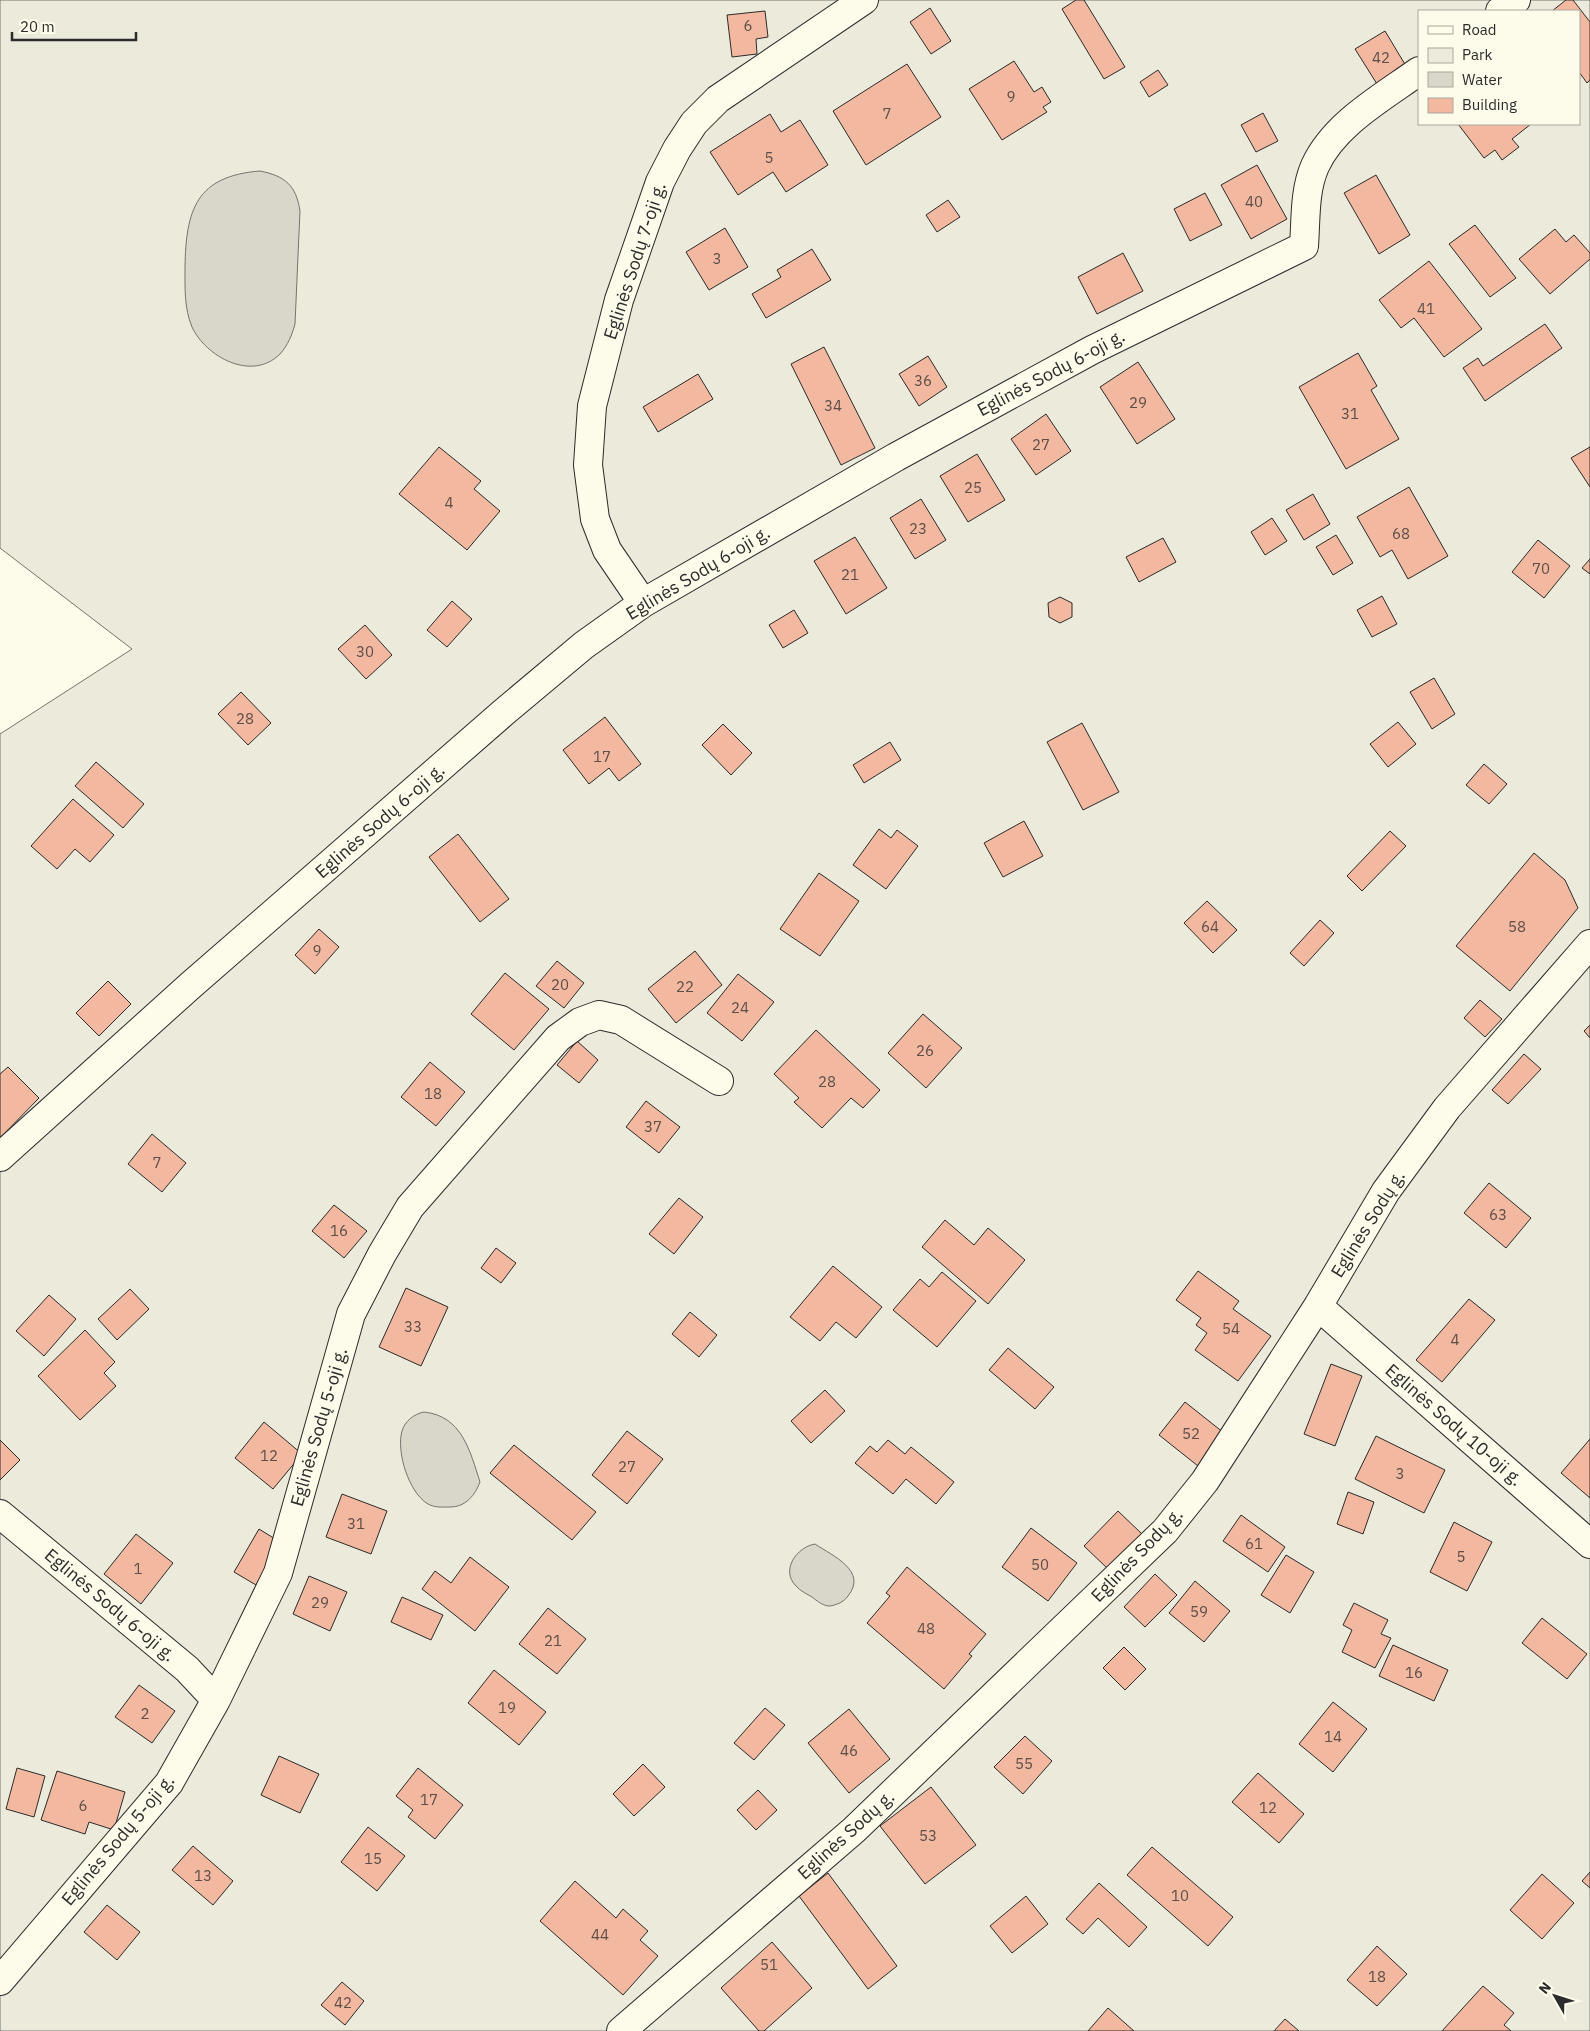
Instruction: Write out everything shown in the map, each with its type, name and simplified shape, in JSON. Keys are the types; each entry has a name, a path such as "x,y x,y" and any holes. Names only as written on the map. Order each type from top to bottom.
{"street":[{"name":"Eglinės Sodų 7-oji g.","path":"643,603 607,550 595,519 588,465 592,406 619,300 660,182 681,142 694,123 718,99 864,0"},
{"path":"1501,10 1516,0"},
{"name":"Eglinės Sodų 6-oji g.","path":"0,1157 191,985 504,712 584,646 643,603 896,457 1092,350 1304,246 1307,195 1315,166 1329,144 1352,120 1418,71"},
{"name":"Eglinės Sodų g.","path":"621,2031 854,1830 1165,1531 1205,1481 1318,1306 1386,1191 1447,1108 1590,944"},
{"name":"Eglinės Sodų 5-oji g.","path":"0,1981 169,1783 216,1700 278,1573 351,1314 382,1254 410,1207 558,1038 580,1022 599,1015 621,1020 719,1081"},
{"name":"Eglinės Sodų 10-oji g.","path":"1318,1306 1590,1544"},
{"name":"Eglinės Sodų 6-oji g.","path":"0,1514 180,1663 216,1700"}],"green space":[{"path":"0,0 1590,0 1590,2031 0,2031 0,734 132,649 0,548"}],"water":[{"path":"260,171 283,179 288,183 296,194 298,202 300,211 295,324 289,340 280,354 269,362 256,366 244,366 219,356 208,348 192,327 185,297 186,247 192,213 208,189 221,180 238,174"},
{"path":"424,1412 447,1420 456,1428 468,1447 480,1482 473,1496 461,1505 442,1507 428,1504 421,1499 410,1482 401,1450 402,1431 410,1418"},
{"path":"815,1544 846,1565 854,1579 853,1587 848,1596 836,1604 828,1606 822,1604 799,1589 791,1580 790,1566 797,1554 808,1546"}],"building":[{"path":"1076,0 1084,0 1125,67 1104,79 1062,9"},
{"path":"1566,0 1573,0 1590,22 1590,80 1587,83 1580,73 1580,10 1553,10"},
{"path":"930,8 951,41 931,54 910,22"},
{"path":"765,11 768,37 756,39 757,54 732,57 727,15"},
{"path":"1385,31 1406,66 1377,84 1355,49"},
{"path":"1014,61 1034,92 1042,87 1051,102 1043,107 1047,112 1002,140 969,89"},
{"path":"907,64 941,117 866,165 833,111"},
{"path":"1158,70 1168,85 1149,97 1140,82"},
{"path":"1263,113 1278,141 1256,152 1241,125"},
{"path":"770,114 781,132 800,120 828,165 786,192 773,172 738,195 710,152"},
{"path":"1459,125 1530,125 1512,139 1519,147 1502,160 1495,150 1484,158"},
{"path":"1257,165 1287,219 1251,239 1221,185"},
{"path":"1376,175 1410,235 1379,254 1344,193"},
{"path":"1205,193 1222,225 1190,241 1174,209"},
{"path":"948,200 960,217 937,232 926,215"},
{"path":"1475,225 1516,278 1490,297 1449,244"},
{"path":"725,228 748,267 709,290 686,252"},
{"path":"1555,229 1566,242 1574,235 1590,253 1590,259 1550,294 1519,259"},
{"path":"812,249 831,280 766,318 752,294 781,277 777,270"},
{"path":"1123,253 1143,291 1097,314 1078,277"},
{"path":"1429,261 1482,329 1444,357 1414,318 1401,328 1379,300"},
{"path":"1545,324 1562,348 1485,401 1463,368 1478,358 1483,366"},
{"path":"824,347 875,448 841,465 791,364"},
{"path":"1358,353 1377,386 1371,390 1399,439 1346,469 1299,387"},
{"path":"928,356 947,387 919,406 899,374"},
{"path":"1138,362 1175,419 1137,444 1100,387"},
{"path":"698,374 713,399 658,432 643,407"},
{"path":"1046,414 1071,451 1036,475 1011,439"},
{"path":"439,447 481,481 474,489 500,511 467,550 399,494"},
{"path":"1590,447 1590,487 1571,458"},
{"path":"977,454 1005,500 968,522 940,476"},
{"path":"1409,487 1448,556 1408,579 1392,550 1380,557 1357,517"},
{"path":"1313,494 1330,524 1304,540 1286,510"},
{"path":"921,499 946,540 915,559 890,518"},
{"path":"1272,518 1287,541 1265,555 1251,532"},
{"path":"1336,535 1353,563 1333,575 1316,547"},
{"path":"855,537 887,588 846,614 814,561"},
{"path":"1163,538 1176,562 1139,582 1126,557"},
{"path":"1538,540 1570,566 1544,598 1512,572"},
{"path":"1590,559 1590,574 1582,568"},
{"path":"1382,596 1397,624 1372,637 1357,610"},
{"path":"1060,597 1072,603 1072,617 1060,623 1049,617 1048,603"},
{"path":"452,601 472,619 447,647 427,630"},
{"path":"794,610 808,633 783,648 769,625"},
{"path":"365,625 392,655 366,679 338,649"},
{"path":"1434,678 1455,714 1432,729 1410,692"},
{"path":"241,692 271,723 248,745 218,714"},
{"path":"605,717 641,764 619,781 609,768 589,784 563,750"},
{"path":"1398,722 1416,744 1388,767 1370,744"},
{"path":"1082,723 1119,792 1083,810 1047,742"},
{"path":"723,724 752,753 731,775 702,745"},
{"path":"890,742 901,760 864,783 853,765"},
{"path":"96,762 144,804 123,828 75,786"},
{"path":"1484,764 1507,784 1489,804 1466,785"},
{"path":"73,799 114,835 90,862 75,849 57,869 31,846"},
{"path":"1024,821 1043,856 1003,877 984,843"},
{"path":"879,829 891,838 897,830 918,846 886,889 853,865"},
{"path":"1390,831 1406,846 1362,891 1347,876"},
{"path":"458,834 509,899 480,922 429,857"},
{"path":"1534,853 1565,880 1578,908 1510,991 1456,946"},
{"path":"819,873 859,901 820,956 780,929"},
{"path":"1207,901 1237,930 1213,953 1184,923"},
{"path":"1320,920 1334,933 1304,966 1290,953"},
{"path":"319,929 339,947 315,974 295,955"},
{"path":"695,951 722,985 676,1023 648,989"},
{"path":"557,961 584,983 564,1008 536,986"},
{"path":"505,973 549,1009 514,1050 471,1014"},
{"path":"738,974 774,1002 742,1041 707,1013"},
{"path":"108,981 131,1004 99,1036 76,1013"},
{"path":"1480,1000 1502,1019 1485,1037 1464,1018"},
{"path":"923,1014 962,1048 926,1088 888,1053"},
{"path":"1590,1025 1590,1038 1584,1031"},
{"path":"816,1030 880,1090 863,1108 851,1098 822,1128 794,1102 799,1098 774,1074"},
{"path":"577,1041 598,1060 579,1083 557,1065"},
{"path":"1524,1054 1541,1069 1508,1104 1492,1090"},
{"path":"430,1062 465,1092 436,1126 401,1097"},
{"path":"8,1067 39,1098 0,1138 0,1074"},
{"path":"646,1101 680,1127 659,1153 626,1127"},
{"path":"152,1134 186,1163 162,1192 128,1164"},
{"path":"1489,1183 1531,1218 1506,1248 1464,1213"},
{"path":"679,1198 703,1217 674,1254 649,1234"},
{"path":"334,1205 367,1231 344,1258 312,1231"},
{"path":"945,1220 974,1245 988,1228 1025,1260 988,1304 922,1247"},
{"path":"496,1248 516,1263 501,1283 481,1268"},
{"path":"833,1266 882,1307 856,1338 836,1322 820,1341 790,1317"},
{"path":"1198,1271 1239,1301 1233,1309 1271,1336 1238,1381 1195,1350 1207,1333 1196,1325 1201,1318 1176,1300"},
{"path":"942,1272 976,1301 937,1347 893,1310 920,1279 929,1287"},
{"path":"406,1288 448,1307 421,1366 379,1347"},
{"path":"130,1289 149,1309 117,1340 98,1319"},
{"path":"49,1295 76,1319 44,1356 16,1331"},
{"path":"1469,1299 1495,1320 1442,1382 1416,1360"},
{"path":"690,1312 717,1335 699,1357 672,1334"},
{"path":"85,1330 115,1362 104,1373 116,1386 80,1420 38,1376"},
{"path":"1008,1348 1054,1387 1035,1409 989,1370"},
{"path":"1331,1364 1362,1376 1335,1446 1304,1434"},
{"path":"825,1390 845,1411 811,1443 791,1421"},
{"path":"1185,1402 1224,1433 1198,1466 1159,1435"},
{"path":"264,1422 302,1454 273,1489 235,1458"},
{"path":"627,1431 663,1459 627,1504 592,1475"},
{"path":"1376,1436 1445,1470 1424,1513 1355,1479"},
{"path":"1590,1439 1590,1498 1561,1473"},
{"path":"0,1440 20,1460 0,1480"},
{"path":"888,1440 905,1454 911,1447 954,1482 936,1504 906,1479 893,1494 855,1463 870,1446 877,1452"},
{"path":"514,1445 596,1512 572,1540 490,1473"},
{"path":"1348,1492 1374,1502 1363,1534 1337,1524"},
{"path":"342,1494 387,1511 371,1554 326,1537"},
{"path":"1118,1511 1142,1534 1108,1569 1084,1546"},
{"path":"1241,1515 1285,1547 1268,1572 1223,1541"},
{"path":"1454,1522 1492,1542 1467,1591 1430,1572"},
{"path":"1031,1528 1077,1563 1048,1601 1002,1567"},
{"path":"259,1529 280,1542 256,1585 234,1572"},
{"path":"136,1534 173,1563 141,1604 104,1574"},
{"path":"1286,1555 1314,1572 1290,1613 1261,1595"},
{"path":"470,1557 509,1587 475,1631 422,1589 435,1571 451,1583"},
{"path":"907,1567 986,1634 969,1654 972,1656 944,1689 867,1623 890,1596 886,1593"},
{"path":"1155,1574 1177,1595 1145,1627 1124,1607"},
{"path":"309,1576 347,1592 330,1631 293,1614"},
{"path":"1195,1581 1230,1611 1204,1642 1169,1613"},
{"path":"402,1597 443,1615 431,1640 391,1622"},
{"path":"1354,1603 1388,1620 1381,1634 1391,1638 1375,1668 1342,1652 1352,1630 1343,1625"},
{"path":"548,1608 586,1639 557,1674 519,1644"},
{"path":"1542,1618 1587,1654 1567,1679 1522,1643"},
{"path":"1393,1645 1448,1670 1434,1701 1379,1676"},
{"path":"1124,1647 1146,1669 1125,1690 1103,1668"},
{"path":"494,1670 546,1712 519,1745 468,1703"},
{"path":"139,1685 175,1711 152,1743 115,1717"},
{"path":"1333,1702 1367,1729 1333,1772 1299,1744"},
{"path":"765,1708 785,1725 754,1760 734,1743"},
{"path":"849,1709 890,1759 849,1793 808,1743"},
{"path":"1025,1736 1052,1761 1023,1794 994,1767"},
{"path":"279,1756 319,1774 300,1813 261,1795"},
{"path":"643,1764 665,1787 634,1816 613,1794"},
{"path":"17,1768 45,1776 34,1817 6,1809"},
{"path":"418,1768 463,1805 435,1839 408,1817 413,1810 396,1796"},
{"path":"57,1771 125,1792 114,1830 89,1822 85,1834 41,1820"},
{"path":"1258,1773 1304,1814 1279,1843 1232,1802"},
{"path":"931,1787 976,1845 925,1884 880,1826"},
{"path":"758,1790 777,1810 756,1830 737,1810"},
{"path":"368,1827 405,1856 377,1891 341,1862"},
{"path":"193,1846 233,1881 213,1905 172,1870"},
{"path":"1152,1847 1233,1917 1208,1946 1127,1875"},
{"path":"1590,1872 1590,1888 1582,1881"},
{"path":"828,1873 897,1966 868,1989 799,1896"},
{"path":"1542,1874 1574,1903 1542,1939 1510,1910"},
{"path":"575,1881 616,1918 623,1909 648,1931 640,1940 658,1956 623,1995 540,1921"},
{"path":"1099,1883 1147,1927 1129,1947 1098,1918 1083,1934 1066,1919"},
{"path":"1026,1896 1048,1924 1012,1953 990,1926"},
{"path":"107,1905 140,1932 117,1960 84,1932"},
{"path":"772,1942 812,1988 764,2031 759,2031 721,1988"},
{"path":"1377,1946 1407,1974 1377,2006 1347,1980"},
{"path":"342,1982 364,2001 345,2025 321,2005"},
{"path":"1483,1986 1514,2013 1504,2025 1511,2031 1442,2031"},
{"path":"1108,2008 1134,2031 1088,2031"},
{"path":"1285,2019 1299,2031 1274,2031"}]}
